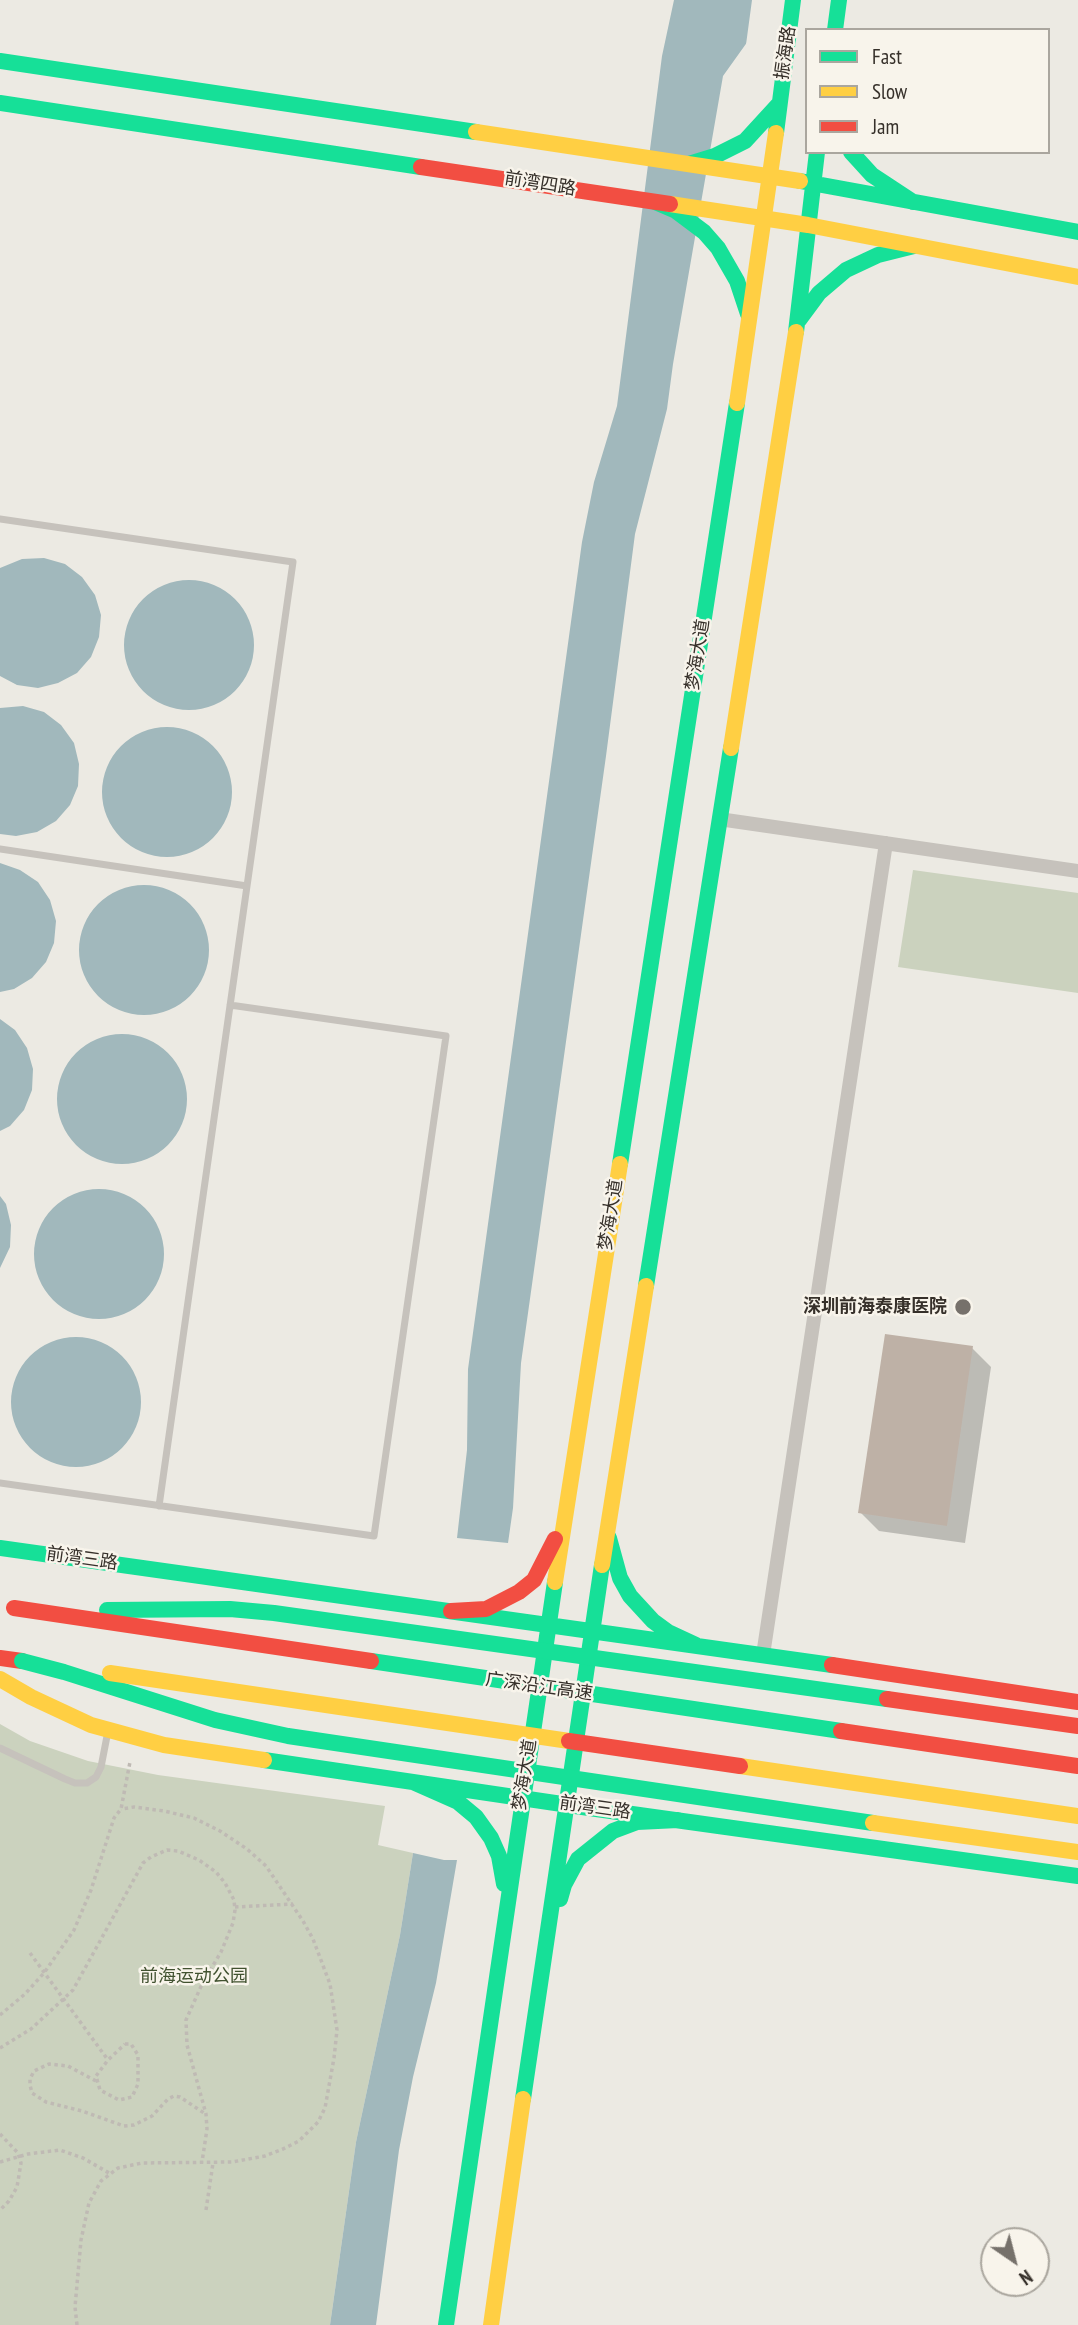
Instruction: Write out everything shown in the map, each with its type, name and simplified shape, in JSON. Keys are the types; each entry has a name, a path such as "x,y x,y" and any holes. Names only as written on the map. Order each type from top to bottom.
{"main road":[{"name":"振海路","path":"778,105 793,0"},
{"path":"835,28 839,0"},
{"path":"0,61 770,176 1078,232"},
{"name":"前湾四路","path":"0,103 765,219 1078,277"},
{"path":"689,164 715,156 745,141 778,105"},
{"name":"梦海大道","path":"446,2325 522,1798 765,219 778,105"},
{"path":"491,2325 607,1530 798,322 817,154"},
{"path":"853,154 872,174 913,202"},
{"path":"654,202 683,216 704,232 718,248 737,281 750,319"},
{"path":"798,322 818,293 846,270 878,255 914,246"},
{"path":"451,1611 485,1609 520,1592 534,1580 545,1562 565,1515"},
{"path":"607,1530 620,1578 630,1596 653,1621 668,1632 695,1645"},
{"name":"前湾三路","path":"0,1548 695,1645 1078,1702"},
{"path":"7,1607 62,1611 230,1609 1078,1726"},
{"name":"广深沿江高速","path":"7,1607 1078,1766"},
{"path":"0,1658 1078,1816"},
{"path":"22,1661 215,1720 288,1736 627,1788 1078,1852"},
{"name":"前湾三路","path":"0,1678 57,1711 108,1731 177,1748 1078,1876"},
{"path":"415,1783 458,1802 484,1828 499,1856 506,1908"},
{"path":"543,1955 564,1885 579,1859 613,1831 637,1822 678,1820"}],"street":[{"path":"719,819 1078,871"},
{"path":"763,1655 887,843"}],"lane":[{"path":"0,519 293,562 159,1506"},
{"path":"0,849 247,886"},
{"path":"0,1483 374,1536 446,1036 230,1005"},
{"path":"0,1748 65,1779 75,1783 87,1783 96,1777 101,1768 108,1731"}],"path":[{"path":"0,2015 44,1973 78,1922 114,1818 121,1809 130,1762"},
{"path":"77,2325 75,2307 85,2220 94,2191 109,2173 128,2165 142,2163 250,2160 283,2149 311,2131 325,2108 337,2029 330,1984 313,1939 293,1904 266,1866 220,1831 194,1818 134,1807 121,1809"},
{"path":"0,2048 31,2029 73,1990 143,1863 167,1850 198,1860 216,1872 225,1883 235,1907 233,1923 221,1952 203,1982 186,2020 187,2045 206,2114 207,2129 202,2162"},
{"path":"235,1907 293,1904"},
{"path":"30,1953 108,2060"},
{"path":"96,2081 99,2071 125,2044 131,2044 135,2048 140,2065 136,2092 132,2097 119,2100 104,2094 96,2081 68,2066 48,2064 34,2071 30,2085 32,2093 46,2102 124,2126 134,2125 152,2116 167,2099 174,2096 206,2114"},
{"path":"0,2134 10,2143 21,2164 17,2187 0,2210"},
{"path":"0,2162 60,2150 83,2158 109,2173"},
{"path":"206,2210 213,2162"}],"green space":[{"path":"913,870 1078,893 1078,993 898,967"},
{"name":"前海运动公园","path":"0,1724 30,1741 88,1761 158,1775 385,1806 378,1845 413,1853 400,1935 356,2142 330,2325 0,2325"}],"water":[{"path":"674,0 802,0 748,41 723,76 667,409 635,534 521,1363 513,1508 508,1543 457,1538 467,1450 468,1369 582,542 594,482 617,406 662,56"},
{"path":"44,558 65,564 82,577 95,595 101,615 99,637 91,657 77,673 58,683 38,688 17,685 0,676 0,568 22,559"},
{"path":"189,580 214,585 235,599 249,620 254,645 249,670 235,691 214,705 189,710 164,705 143,691 129,670 124,645 129,620 143,599 164,585"},
{"path":"23,706 44,712 61,725 74,743 79,764 78,786 70,805 56,821 37,832 16,836 0,834 0,708"},
{"path":"167,727 192,732 213,746 227,767 232,792 227,817 213,838 192,852 167,857 142,852 121,838 107,817 102,792 107,767 121,746 142,732"},
{"path":"0,863 20,870 38,882 50,900 56,921 54,943 46,962 32,978 14,989 0,992"},
{"path":"144,885 169,890 190,904 204,925 209,950 204,975 190,996 169,1010 144,1015 119,1010 98,996 84,975 79,950 84,925 98,904 119,890"},
{"path":"0,1019 15,1030 27,1048 33,1069 32,1090 24,1110 10,1126 0,1131"},
{"path":"122,1034 147,1039 168,1053 182,1074 187,1099 182,1124 168,1145 147,1159 122,1164 97,1159 76,1145 62,1124 57,1099 62,1074 76,1053 97,1039"},
{"path":"99,1189 124,1194 145,1208 159,1229 164,1254 159,1279 145,1300 124,1314 99,1319 74,1314 53,1300 39,1279 34,1254 39,1229 53,1208 74,1194"},
{"path":"0,1196 6,1204 11,1225 10,1247 0,1268"},
{"path":"76,1337 101,1342 122,1356 136,1377 141,1402 136,1427 122,1448 101,1462 76,1467 51,1462 30,1448 16,1427 11,1402 16,1377 30,1356 51,1342"},
{"path":"413,1853 457,1860 436,1983 413,2077 399,2150 376,2325 330,2325 356,2142 400,1935"}],"pier":[{"path":"752,0 805,0 751,44 745,52"}],"building":[{"path":"885,1334 973,1346 947,1526 858,1513"}],"traffic: fast":[{"path":"776,133 793,0"},
{"path":"835,28 839,0"},
{"path":"0,61 476,132"},
{"path":"0,103 421,167"},
{"path":"689,164 715,156 745,141 778,105"},
{"path":"796,332 817,154"},
{"path":"853,154 872,175 913,202"},
{"path":"800,181 1078,232"},
{"path":"655,202 676,211 704,232 718,248 737,281 748,314"},
{"path":"799,320 819,293 846,270 878,255 914,246"},
{"path":"620,1164 737,403"},
{"path":"646,1286 731,748"},
{"path":"609,1538 620,1578 630,1596 653,1621 668,1632 696,1645"},
{"path":"0,1548 832,1665"},
{"path":"523,2099 602,1565"},
{"path":"446,2325 555,1582"},
{"path":"107,1610 230,1609 274,1613 887,1699"},
{"path":"22,1661 215,1720 288,1736 873,1823"},
{"path":"371,1661 841,1731"},
{"path":"264,1760 1078,1876"},
{"path":"415,1783 458,1802 476,1817 491,1838 499,1856 504,1884"},
{"path":"560,1899 578,1859 613,1831 637,1822 678,1820"}],"traffic: slow":[{"path":"476,132 800,181"},
{"path":"737,403 776,133"},
{"path":"670,204 808,225 1078,277"},
{"path":"731,748 796,332"},
{"path":"555,1582 620,1164"},
{"path":"602,1565 646,1286"},
{"path":"110,1673 569,1741"},
{"path":"0,1679 91,1725 164,1745 264,1760"},
{"path":"740,1766 1078,1816"},
{"path":"873,1823 1078,1852"},
{"path":"491,2325 523,2099"}],"traffic: jam":[{"path":"421,167 670,204"},
{"path":"451,1611 486,1609 519,1592 534,1580 555,1539"},
{"path":"14,1608 371,1661"},
{"path":"0,1658 22,1661"},
{"path":"832,1665 1078,1702"},
{"path":"887,1699 1078,1726"},
{"path":"841,1731 1078,1766"},
{"path":"569,1741 740,1766"}],"place":[{"name":"深圳前海泰康医院","path":"963,1307"}]}
